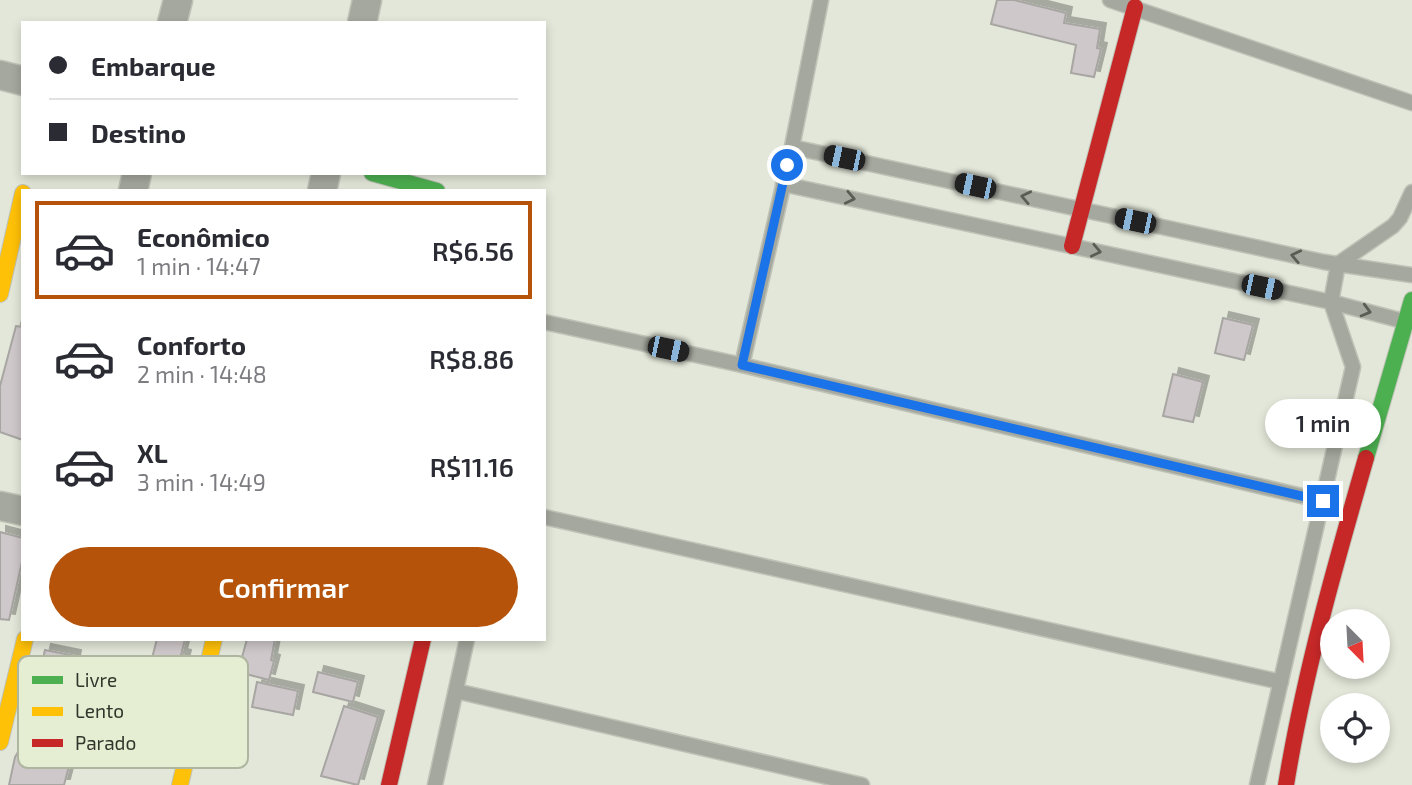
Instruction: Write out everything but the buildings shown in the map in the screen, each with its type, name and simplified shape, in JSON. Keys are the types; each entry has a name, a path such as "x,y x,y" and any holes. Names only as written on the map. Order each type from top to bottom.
{"street":[{"path":"173,21 178,0"},
{"path":"362,21 367,0"},
{"path":"1072,246 1135,7"},
{"path":"0,75 21,80"},
{"path":"379,175 430,189"},
{"path":"0,294 21,201"},
{"path":"1286,785 1296,725 1329,588 1412,300"},
{"path":"0,506 21,511"},
{"path":"389,785 423,641"},
{"path":"0,742 18,668"}],"lane":[{"path":"742,365 792,146 821,0"},
{"path":"1110,0 1412,103"},
{"path":"792,146 1338,264 1412,275"},
{"path":"783,184 1331,302 1405,321"},
{"path":"1256,785 1353,367 1331,302 1338,264 1392,226 1400,218 1412,192"},
{"path":"546,322 742,365 1323,501"},
{"path":"546,517 1281,682"},
{"path":"435,785 467,641"},
{"path":"456,691 862,785"}],"traffic: fast":[{"path":"379,175 430,189"},
{"path":"1366,458 1412,300"}],"traffic: slow":[{"path":"0,294 21,202"},
{"path":"21,656 25,641"},
{"path":"210,656 214,641"},
{"path":"0,742 18,668"},
{"path":"180,785 184,768"}],"traffic: jam":[{"path":"1072,246 1135,7"},
{"path":"1286,785 1311,661 1366,458"},
{"path":"389,785 423,641"}],"route":[{"path":"787,165 742,365 1323,501"}]}
